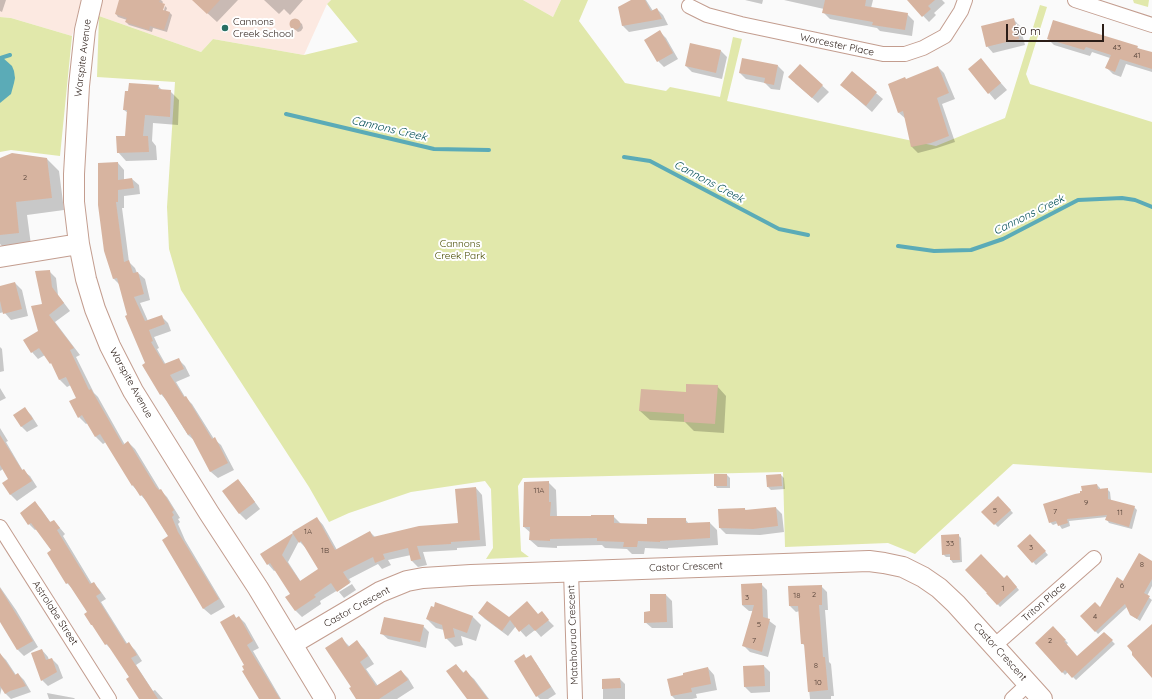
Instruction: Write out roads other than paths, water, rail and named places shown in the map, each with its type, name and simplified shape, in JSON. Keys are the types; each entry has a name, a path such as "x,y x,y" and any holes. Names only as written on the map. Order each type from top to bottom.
{"street":[{"name":"Warspite Avenue","path":"92,0 85,30 78,100 74,202 79,244 86,279 95,309 110,346 133,391 325,699"},
{"name":"Worcester Place","path":"689,6 706,15 741,24 883,54 905,54 923,48 945,36 961,11 965,0"},
{"path":"1075,0 1152,25"},
{"path":"0,257 79,244"},
{"name":"Astrolabe Street","path":"2,536 109,699"},
{"name":"Triton Place","path":"994,646 1094,558"},
{"name":"Castor Crescent","path":"292,644 380,592 407,581 423,578 570,571 869,561 903,567 940,588 1042,699"},
{"name":"Matahourua Crescent","path":"570,571 575,699"},
{"path":"1012,699 1028,684"}],"water":[{"path":"0,57 12,66 15,78 11,94 0,103"}],"waterway":[{"path":"0,58 10,55"},
{"name":"Cannons Creek","path":"286,114 434,149 489,150"},
{"name":"Cannons Creek","path":"624,157 650,161 779,229 808,235"},
{"name":"Cannons Creek","path":"898,246 934,251 971,250 1003,239 1078,200 1122,198 1135,200 1152,207"}],"place":[{"name":"Cannons Creek School","path":"225,28"}],"park label":[{"name":"Cannons Creek Park","path":"460,250"}]}
